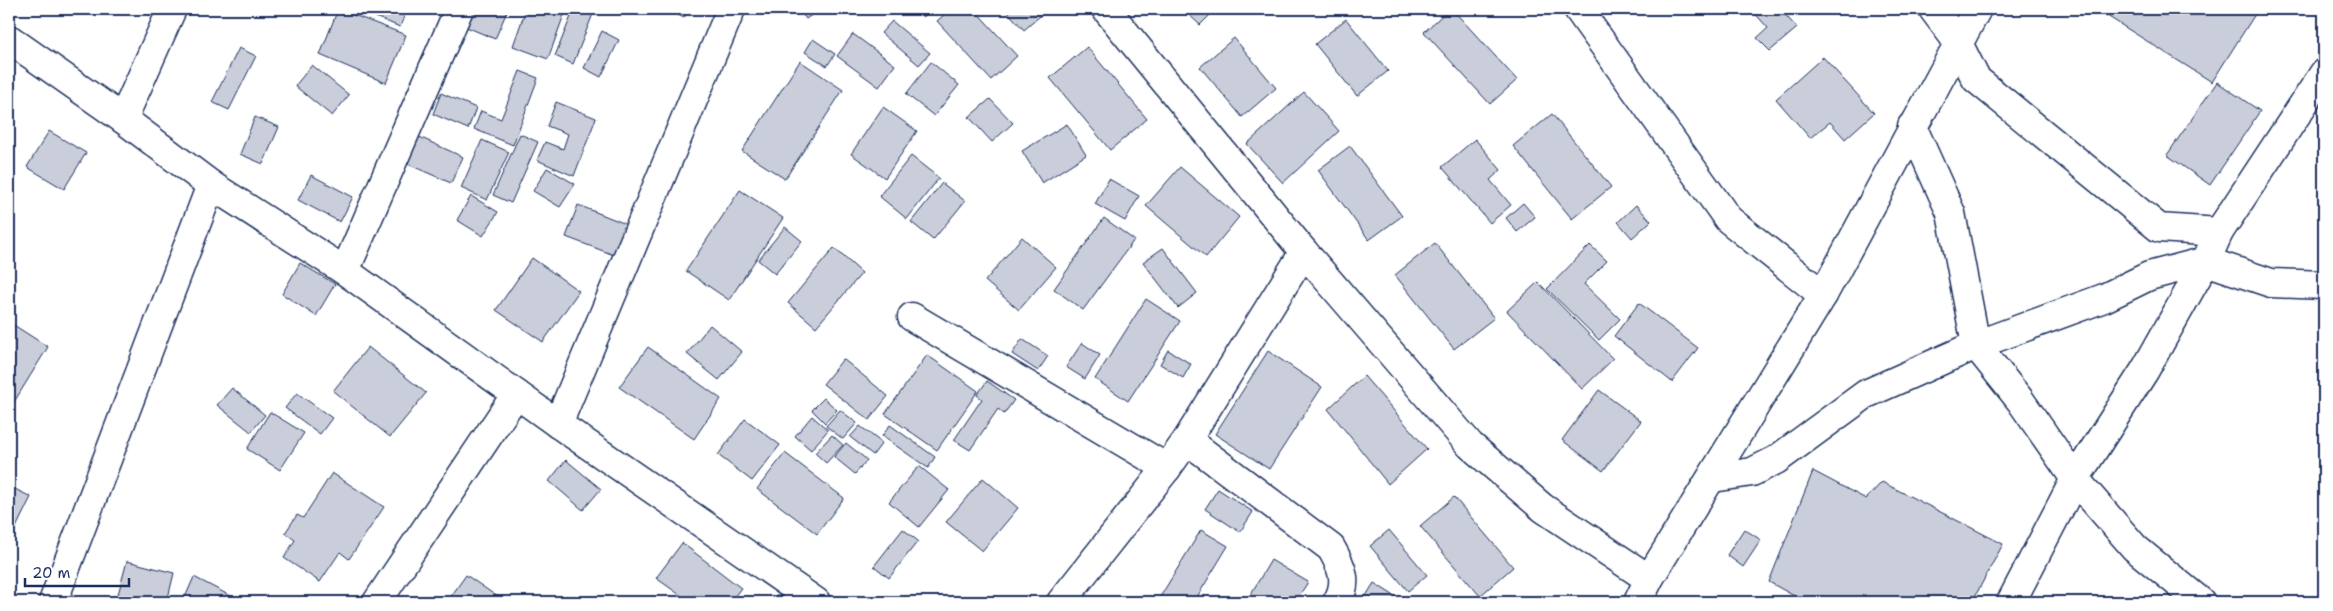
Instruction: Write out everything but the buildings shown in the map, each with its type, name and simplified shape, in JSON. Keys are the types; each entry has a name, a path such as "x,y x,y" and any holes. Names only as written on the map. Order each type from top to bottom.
{"street":[{"path":"123,119 172,9"},
{"path":"345,271 459,9"},
{"path":"558,424 731,9"},
{"path":"1106,9 1304,252 1470,445 1644,591 1823,295 1912,126 1977,9"},
{"path":"1578,9 1728,219 1823,295"},
{"path":"1933,9 1958,41 1976,79 2159,228 2218,232"},
{"path":"9,39 123,119 212,186 345,271 558,424 816,602"},
{"path":"2011,602 2075,479 2091,458 2118,409 2145,370 2206,261 2218,232 2324,73"},
{"path":"1912,126 1951,213 1976,345 2020,400 2075,479 2135,548 2201,602"},
{"path":"53,602 212,186"},
{"path":"1061,602 1187,440 1304,252"},
{"path":"1713,478 1752,472 1776,460 1866,394 1976,345 2104,298 2149,276 2206,261 2271,283 2324,285"},
{"path":"912,317 1167,468"},
{"path":"377,602 516,394"},
{"path":"1187,440 1331,548 1343,569 1343,592 1338,602"}]}
